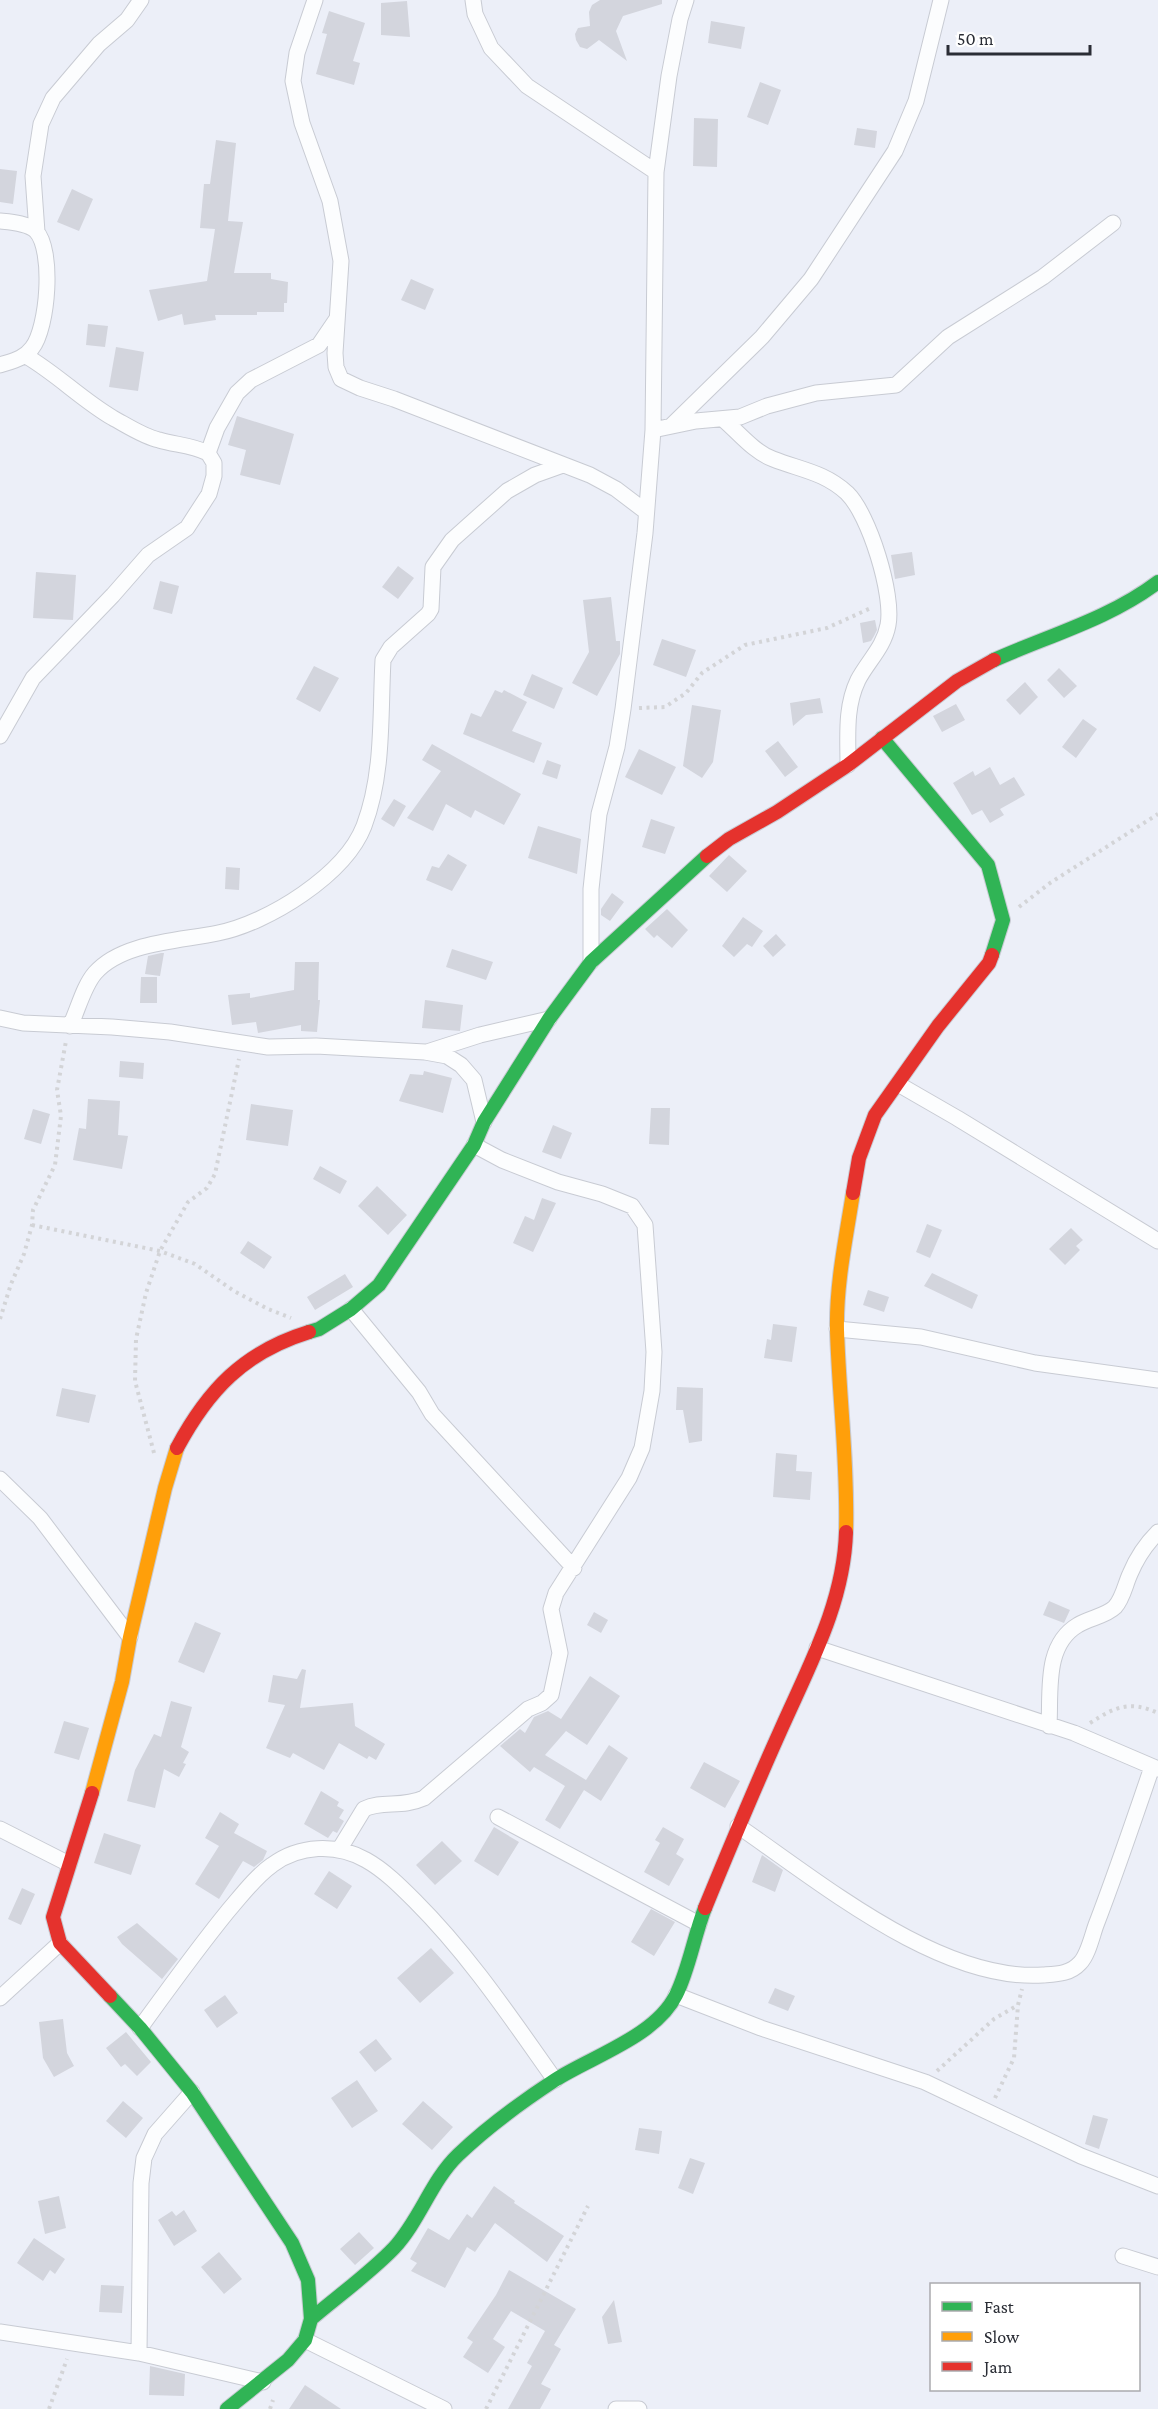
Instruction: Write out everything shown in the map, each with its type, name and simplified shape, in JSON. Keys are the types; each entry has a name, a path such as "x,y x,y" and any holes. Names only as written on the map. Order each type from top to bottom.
{"street":[{"path":"0,365 26,356 34,346 39,335 46,293 46,258 37,232 33,176 40,124 53,98 99,44 127,20 141,0"},
{"path":"315,0 297,53 293,81 302,123 330,201 341,261 336,320 336,367 341,379 590,475 616,489 645,511"},
{"path":"473,0 475,14 490,48 527,86 656,172"},
{"path":"591,962 591,889 598,814 617,747 645,533 653,430 656,172 671,65 686,0"},
{"path":"672,425 762,337 811,279 895,151 916,101 941,0"},
{"path":"0,221 30,227 37,232"},
{"path":"653,430 672,425 740,417 797,396 896,385 948,337 1043,277 1113,223"},
{"path":"208,453 217,428 237,393 251,380 319,345 336,320"},
{"path":"0,736 33,678 148,555 187,528 209,494 214,476 214,463 208,453 185,444 158,440 114,419 82,399 41,365 26,356"},
{"path":"724,420 753,447 772,459 818,473 846,493 859,507 869,530 880,563 887,597 889,623 883,644 867,663 850,704 848,765"},
{"path":"70,1026 95,973 129,949 222,932 278,910 310,889 346,857 363,829 372,801 380,749 383,660 391,647 431,609 434,567 452,540 507,491 534,475 563,465"},
{"path":"227,2409 288,2360 305,2340 311,2319 308,2280 292,2244 192,2092 141,2028 60,1943 53,1917 99,1772 122,1682 130,1637 165,1488 176,1450 192,1420 214,1390 253,1359 290,1338 319,1329 351,1310 379,1285 474,1145 484,1122 549,1019 591,962 699,861 729,839 777,812 848,765 957,681 996,659 1134,600 1158,582"},
{"path":"311,2319 394,2248 415,2220 440,2177 456,2157 504,2116 555,2080 642,2031 661,2016 676,1995 699,1924 738,1826 831,1615 845,1555 848,1489 837,1329 838,1289 859,1158 875,1115 938,1026 989,963 1004,920 988,865 882,738"},
{"path":"0,1018 23,1023 170,1032 243,1044 425,1052 447,1056 461,1065 474,1080 484,1122"},
{"path":"425,1052 480,1035 549,1019"},
{"path":"898,1084 1158,1241"},
{"path":"339,1850 364,1809 377,1805 411,1804 424,1798 528,1709 543,1703 551,1695 560,1653 551,1609 556,1593 629,1478 642,1448 648,1419 654,1352 645,1225 632,1206 602,1194 558,1182 502,1160 474,1145"},
{"path":"351,1310 419,1392 432,1414 574,1568"},
{"path":"837,1329 921,1337 1035,1363 1158,1380"},
{"path":"0,1479 40,1518 130,1637"},
{"path":"1049,1726 1053,1659 1059,1641 1068,1631 1089,1618 1114,1609 1121,1598 1137,1558 1158,1532"},
{"path":"738,1826 894,1933 954,1959 1000,1973 1025,1976 1067,1972 1082,1962 1155,1768 1074,1733 817,1648"},
{"path":"498,1817 699,1924"},
{"path":"0,1829 69,1864"},
{"path":"141,2028 195,1951 240,1896 272,1865 299,1851 319,1847 339,1850 366,1860 398,1884 432,1918 469,1961 555,2080"},
{"path":"0,1998 60,1943"},
{"path":"676,1995 761,2028 925,2082 1081,2156 1158,2186"},
{"path":"139,2353 141,2183 144,2158 155,2134 192,2092"},
{"path":"1123,2256 1158,2267"},
{"path":"0,2332 139,2353 263,2382"},
{"path":"305,2340 444,2409"},
{"path":"616,2409 639,2409"}],"path":[{"path":"623,709 664,707 686,693 702,673 746,645 827,628 869,610 887,597"},
{"path":"1004,920 1050,883 1158,814"},
{"path":"0,1319 32,1225 33,1210 55,1165 61,1116 57,1090 70,1026"},
{"path":"155,1457 135,1381 136,1338 146,1293 160,1251 189,1202 207,1188 215,1174 243,1044"},
{"path":"32,1225 160,1251 195,1264 234,1291 268,1309 319,1329"},
{"path":"1074,1733 1109,1711 1122,1707 1143,1706 1158,1713"},
{"path":"988,2112 1014,2058 1018,2004 1025,1976"},
{"path":"925,2082 994,2019 1018,2004"},
{"path":"486,2409 588,2206"},
{"path":"50,2409 72,2343"}],"building":[{"path":"600,0 662,0 662,4 623,16 616,31 627,61 599,40 587,49 580,47 576,40 575,34 578,28 590,26 589,12 592,5"},
{"path":"407,1 410,37 381,35 381,3"},
{"path":"329,11 365,23 353,61 360,63 354,85 316,74 327,34 322,33"},
{"path":"711,21 745,27 741,49 708,43"},
{"path":"760,82 781,90 768,125 747,117"},
{"path":"694,118 718,119 717,167 693,166"},
{"path":"857,128 877,131 875,148 854,145"},
{"path":"216,140 236,143 228,221 243,222 234,273 271,273 271,279 288,282 287,303 284,303 284,312 257,312 257,315 215,315 216,320 184,325 182,314 158,321 149,290 207,281 215,229 200,228 204,184 210,184"},
{"path":"0,169 17,171 13,204 0,202"},
{"path":"72,189 93,199 79,231 57,222"},
{"path":"411,279 434,289 425,310 401,300"},
{"path":"88,324 108,326 105,347 86,345"},
{"path":"116,347 144,352 138,391 109,387"},
{"path":"237,416 294,434 280,485 240,475 246,450 228,445"},
{"path":"912,552 915,575 895,579 891,555"},
{"path":"398,566 414,578 398,599 382,587"},
{"path":"36,572 76,575 73,620 33,618"},
{"path":"160,581 179,586 172,614 153,609"},
{"path":"611,597 616,641 620,641 620,654 597,696 572,683 589,652 583,600"},
{"path":"875,620 877,630 874,636 871,641 863,643 860,623"},
{"path":"662,639 696,650 686,677 653,665"},
{"path":"314,666 339,678 320,712 296,699"},
{"path":"1059,668 1077,686 1064,698 1047,680"},
{"path":"532,674 563,688 554,709 523,695"},
{"path":"1025,682 1038,697 1020,715 1006,700"},
{"path":"495,690 502,693 504,690 527,702 512,731 542,743 534,763 463,734 471,713 481,717"},
{"path":"820,698 823,713 806,715 793,726 790,703"},
{"path":"956,704 965,720 942,732 933,716"},
{"path":"692,705 721,710 713,762 702,778 683,766"},
{"path":"1083,719 1097,729 1076,758 1062,747"},
{"path":"778,741 798,767 785,777 765,751"},
{"path":"432,744 521,794 504,825 475,810 471,818 446,804 433,831 407,818 441,771 422,760"},
{"path":"639,749 676,767 662,795 625,777"},
{"path":"547,760 561,765 557,779 542,774"},
{"path":"990,767 1000,785 1014,777 1025,795 1000,809 1004,815 990,823 982,810 972,815 953,783 973,771 975,776"},
{"path":"394,799 406,806 394,827 381,819"},
{"path":"651,819 675,827 665,854 642,847"},
{"path":"538,826 581,839 577,874 528,858"},
{"path":"448,854 467,865 452,891 426,880 432,866 439,868"},
{"path":"729,855 747,871 727,892 709,876"},
{"path":"226,867 240,868 239,890 225,889"},
{"path":"612,893 624,902 610,921 601,915 601,909"},
{"path":"667,909 688,930 672,948 657,935 654,938 645,929"},
{"path":"743,917 763,931 752,947 747,944 734,957 722,946"},
{"path":"776,934 786,945 773,957 763,946"},
{"path":"452,949 493,962 486,980 446,967"},
{"path":"164,953 160,976 145,974 148,956"},
{"path":"295,962 319,962 318,1000 320,1000 317,1032 301,1031 301,1025 258,1033 256,1022 232,1025 228,995 250,993 250,998 294,990"},
{"path":"141,977 157,977 157,1003 140,1003"},
{"path":"425,1000 463,1005 460,1031 422,1028"},
{"path":"120,1061 144,1063 143,1079 119,1077"},
{"path":"424,1071 452,1078 443,1113 399,1101 410,1074 423,1075"},
{"path":"88,1099 120,1101 118,1135 128,1136 122,1169 73,1160 79,1128 86,1129"},
{"path":"251,1104 293,1110 288,1146 246,1140"},
{"path":"651,1108 670,1108 669,1145 649,1144"},
{"path":"33,1109 50,1114 41,1144 24,1139"},
{"path":"553,1125 572,1133 561,1159 542,1152"},
{"path":"320,1166 347,1181 340,1194 313,1179"},
{"path":"377,1186 407,1215 388,1235 358,1206"},
{"path":"542,1198 556,1203 533,1252 513,1243 525,1216 534,1220"},
{"path":"927,1224 942,1230 930,1258 916,1252"},
{"path":"1071,1228 1083,1240 1076,1246 1080,1250 1065,1265 1049,1249"},
{"path":"248,1241 272,1257 264,1269 240,1253"},
{"path":"932,1273 978,1295 972,1309 924,1286"},
{"path":"345,1274 353,1287 315,1310 307,1297"},
{"path":"868,1290 889,1297 884,1312 863,1305"},
{"path":"773,1324 797,1327 792,1362 764,1358 767,1339 771,1340"},
{"path":"677,1387 703,1388 702,1441 689,1443 683,1410 676,1410"},
{"path":"62,1388 96,1395 89,1423 56,1416"},
{"path":"776,1453 797,1455 796,1471 812,1472 810,1500 773,1497"},
{"path":"1049,1601 1070,1610 1064,1623 1043,1615"},
{"path":"594,1612 608,1620 601,1633 587,1625"},
{"path":"195,1622 221,1633 204,1673 178,1662"},
{"path":"302,1669 306,1670 300,1708 353,1703 355,1726 385,1744 376,1760 369,1756 367,1759 339,1743 324,1770 293,1753 290,1758 266,1748 285,1705 268,1702 273,1675 297,1679"},
{"path":"590,1676 620,1696 587,1745 566,1731 545,1755 586,1780 609,1745 628,1758 601,1801 584,1790 560,1829 545,1820 565,1786 534,1767 530,1772 500,1746 520,1729 525,1733 534,1717 548,1711 561,1719"},
{"path":"171,1701 192,1707 181,1747 189,1752 183,1763 186,1764 179,1777 164,1769 155,1808 127,1801 135,1770 154,1734 161,1737"},
{"path":"64,1721 89,1728 79,1760 54,1753"},
{"path":"704,1762 740,1781 725,1808 690,1788"},
{"path":"321,1791 339,1802 337,1806 344,1810 339,1818 344,1821 337,1833 333,1831 328,1838 304,1824"},
{"path":"220,1812 239,1824 234,1833 267,1851 263,1860 254,1867 243,1861 219,1899 195,1884 219,1846 205,1838"},
{"path":"494,1827 519,1842 498,1876 474,1861"},
{"path":"663,1827 684,1839 676,1854 684,1859 669,1886 644,1872 660,1843 655,1840"},
{"path":"104,1833 141,1845 131,1875 94,1863"},
{"path":"442,1841 462,1861 435,1885 416,1865"},
{"path":"762,1855 783,1870 775,1892 752,1882"},
{"path":"329,1871 352,1886 337,1909 314,1894"},
{"path":"22,1888 35,1894 21,1925 8,1919"},
{"path":"651,1909 675,1922 654,1956 631,1942"},
{"path":"137,1923 178,1959 162,1979 117,1937"},
{"path":"431,1948 454,1973 420,2003 397,1978"},
{"path":"775,1988 795,1996 788,2011 768,2003"},
{"path":"225,1995 238,2013 217,2028 204,2010"},
{"path":"63,2019 67,2053 74,2066 54,2077 43,2058 39,2022"},
{"path":"126,2032 151,2062 137,2076 125,2064 121,2067 106,2048"},
{"path":"376,2039 392,2059 375,2072 359,2052"},
{"path":"357,2080 378,2111 352,2128 331,2098"},
{"path":"123,2101 143,2118 126,2138 106,2121"},
{"path":"423,2101 453,2127 432,2150 402,2124"},
{"path":"1093,2115 1108,2119 1099,2149 1085,2144"},
{"path":"639,2128 662,2131 659,2154 635,2150"},
{"path":"690,2158 705,2163 693,2194 678,2188"},
{"path":"494,2186 515,2201 514,2203 564,2236 547,2262 495,2223 475,2252 467,2247 445,2288 411,2271 417,2263 410,2259 428,2228 449,2240 467,2214 472,2218"},
{"path":"59,2196 66,2228 45,2234 38,2201"},
{"path":"184,2210 197,2231 174,2246 158,2220 172,2211 176,2216"},
{"path":"359,2232 374,2248 355,2265 340,2249"},
{"path":"34,2238 65,2259 55,2274 50,2270 43,2281 17,2263"},
{"path":"219,2252 242,2279 224,2294 201,2267"},
{"path":"509,2270 576,2309 554,2345 561,2349 541,2384 551,2389 540,2409 508,2409 532,2366 527,2363 545,2331 511,2311 493,2339 505,2347 488,2373 463,2357 473,2342 467,2338 496,2295"},
{"path":"101,2285 124,2286 122,2313 99,2312"},
{"path":"614,2300 622,2342 608,2344 602,2317"},
{"path":"150,2366 185,2374 184,2396 149,2395"},
{"path":"305,2385 341,2409 289,2409"}],"traffic: fast":[{"path":"994,660 1079,626 1120,606 1158,582"},
{"path":"882,738 988,865 1003,920 992,955"},
{"path":"309,1332 319,1329 351,1309 379,1285 474,1145 484,1122 549,1019 591,962 707,856"},
{"path":"311,2319 394,2248 440,2177 469,2145 543,2088 639,2034 667,2009 681,1985 705,1908"},
{"path":"110,1996 140,2028 192,2092 292,2243 308,2280 311,2319 305,2340 288,2360 227,2409"}],"traffic: slow":[{"path":"846,1532 846,1481 837,1313 842,1261 853,1193"},
{"path":"92,1793 122,1682 130,1637 165,1488 177,1448"}],"traffic: jam":[{"path":"707,856 729,839 777,812 848,765 957,681 994,660"},
{"path":"853,1193 859,1158 875,1115 938,1026 989,963 992,955"},
{"path":"177,1448 202,1408 230,1376 265,1350 309,1332"},
{"path":"705,1908 824,1632 839,1583 846,1532"},
{"path":"92,1793 53,1917 60,1943 110,1996"}]}
